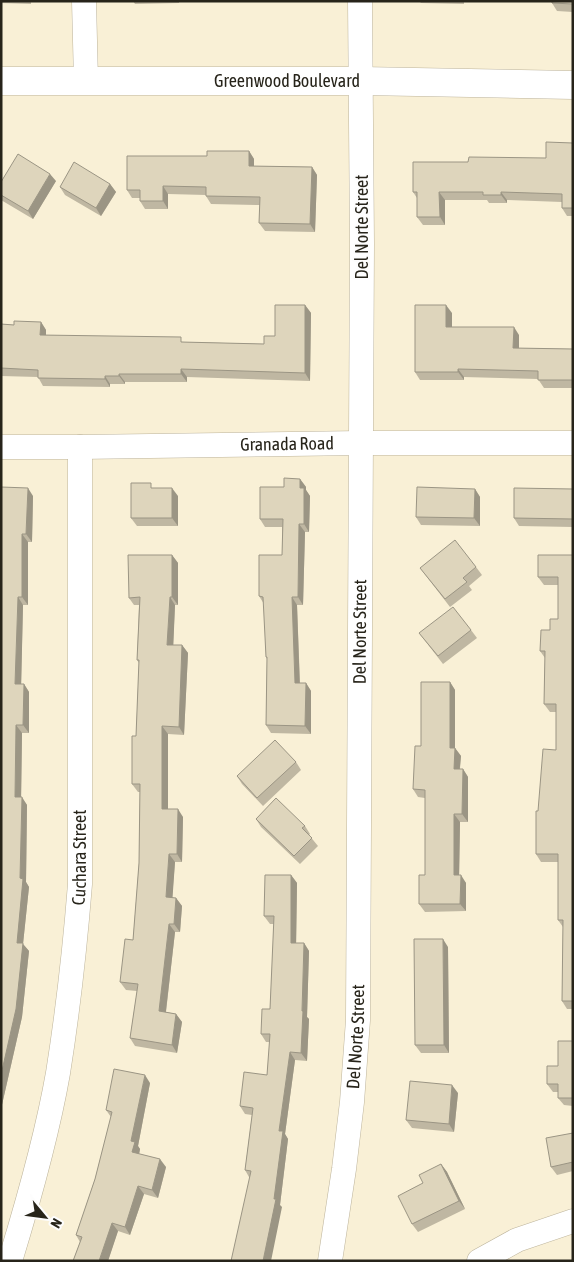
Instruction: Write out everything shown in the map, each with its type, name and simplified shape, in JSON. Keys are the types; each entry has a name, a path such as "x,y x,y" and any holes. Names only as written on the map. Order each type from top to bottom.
{"street":[{"path":"84,1 86,82"},
{"name":"Del Norte Street","path":"330,1261 351,1112 358,1020 362,81 360,1"},
{"name":"Greenwood Boulevard","path":"1,81 362,81 573,84"},
{"name":"Granada Road","path":"1,447 80,448 361,443 573,443"},
{"name":"Cuchara Street","path":"10,1261 42,1145 57,1074 67,1014 75,944 80,884 80,448"},
{"path":"479,1261 517,1240 573,1221"}],"building":[{"path":"552,1 573,1 573,4 552,3"},
{"path":"546,142 573,143 573,208 562,208 562,194 501,192 501,195 483,195 483,192 439,192 440,217 417,217 417,192 413,192 413,162 468,162 469,157 546,158"},
{"path":"207,151 249,151 249,166 312,167 310,224 259,223 260,197 206,196 206,187 163,186 163,201 140,201 140,190 127,190 127,156 207,156"},
{"path":"18,154 50,174 28,211 1,195 1,182"},
{"path":"74,162 110,184 96,208 60,187"},
{"path":"275,305 305,305 305,373 181,369 181,374 119,374 119,376 105,376 105,379 38,378 38,370 1,368 1,324 14,325 14,321 41,322 40,335 181,337 181,342 264,344 264,336 275,336"},
{"path":"415,305 446,305 446,327 514,327 513,348 573,349 573,380 538,380 538,371 458,369 458,372 415,372"},
{"path":"284,478 300,479 300,488 304,488 304,524 299,524 298,597 292,597 295,683 306,683 305,726 266,725 267,657 263,597 259,596 259,555 282,555 283,519 260,519 260,487 284,487"},
{"path":"131,483 151,483 151,488 172,488 172,518 131,518"},
{"path":"1,487 28,488 26,534 22,534 22,597 18,597 15,684 24,684 23,725 16,725 15,797 22,797 20,878 23,879 17,943 23,943 16,1009 1,1075"},
{"path":"417,487 475,489 474,518 416,517"},
{"path":"514,488 573,489 573,519 514,518"},
{"path":"455,540 476,567 463,578 467,582 445,599 420,568"},
{"path":"128,555 172,555 172,597 170,597 167,645 182,645 179,727 162,726 162,809 178,809 177,854 169,854 166,897 176,898 174,924 169,924 159,1011 176,1014 172,1045 130,1038 138,984 120,982 125,939 133,940 139,863 140,784 132,784 132,736 136,736 140,597 129,598"},
{"path":"538,555 573,555 573,1001 562,1001 563,920 558,920 558,854 536,854 536,811 538,811 543,749 556,750 556,704 544,704 545,651 540,651 541,630 550,630 550,619 558,619 558,577 538,577"},
{"path":"453,607 471,630 438,656 419,633"},
{"path":"421,682 450,682 450,748 455,748 454,769 463,769 462,814 454,814 454,875 461,875 460,904 419,904 419,875 425,875 425,790 413,789 415,746 421,746"},
{"path":"275,740 296,762 257,798 237,776"},
{"path":"276,798 305,826 302,828 312,838 294,856 256,819"},
{"path":"265,875 291,875 291,943 304,943 301,1053 290,1052 279,1131 283,1131 274,1199 276,1199 263,1261 231,1261 251,1171 245,1170 253,1108 240,1106 244,1072 267,1075 270,1034 261,1034 262,1009 270,1009 274,916 264,916"},
{"path":"414,939 443,939 444,1045 415,1045"},
{"path":"558,1041 573,1041 573,1098 558,1098 558,1084 547,1084 547,1066 558,1066"},
{"path":"114,1069 145,1075 131,1141 135,1142 132,1152 160,1159 152,1190 138,1186 125,1227 112,1223 99,1261 73,1261 82,1237 76,1235 95,1179 112,1112 106,1110"},
{"path":"410,1081 452,1085 449,1124 406,1120"},
{"path":"573,1133 573,1162 551,1167 546,1138"},
{"path":"441,1164 459,1201 412,1224 398,1196 423,1183 419,1175"}]}
